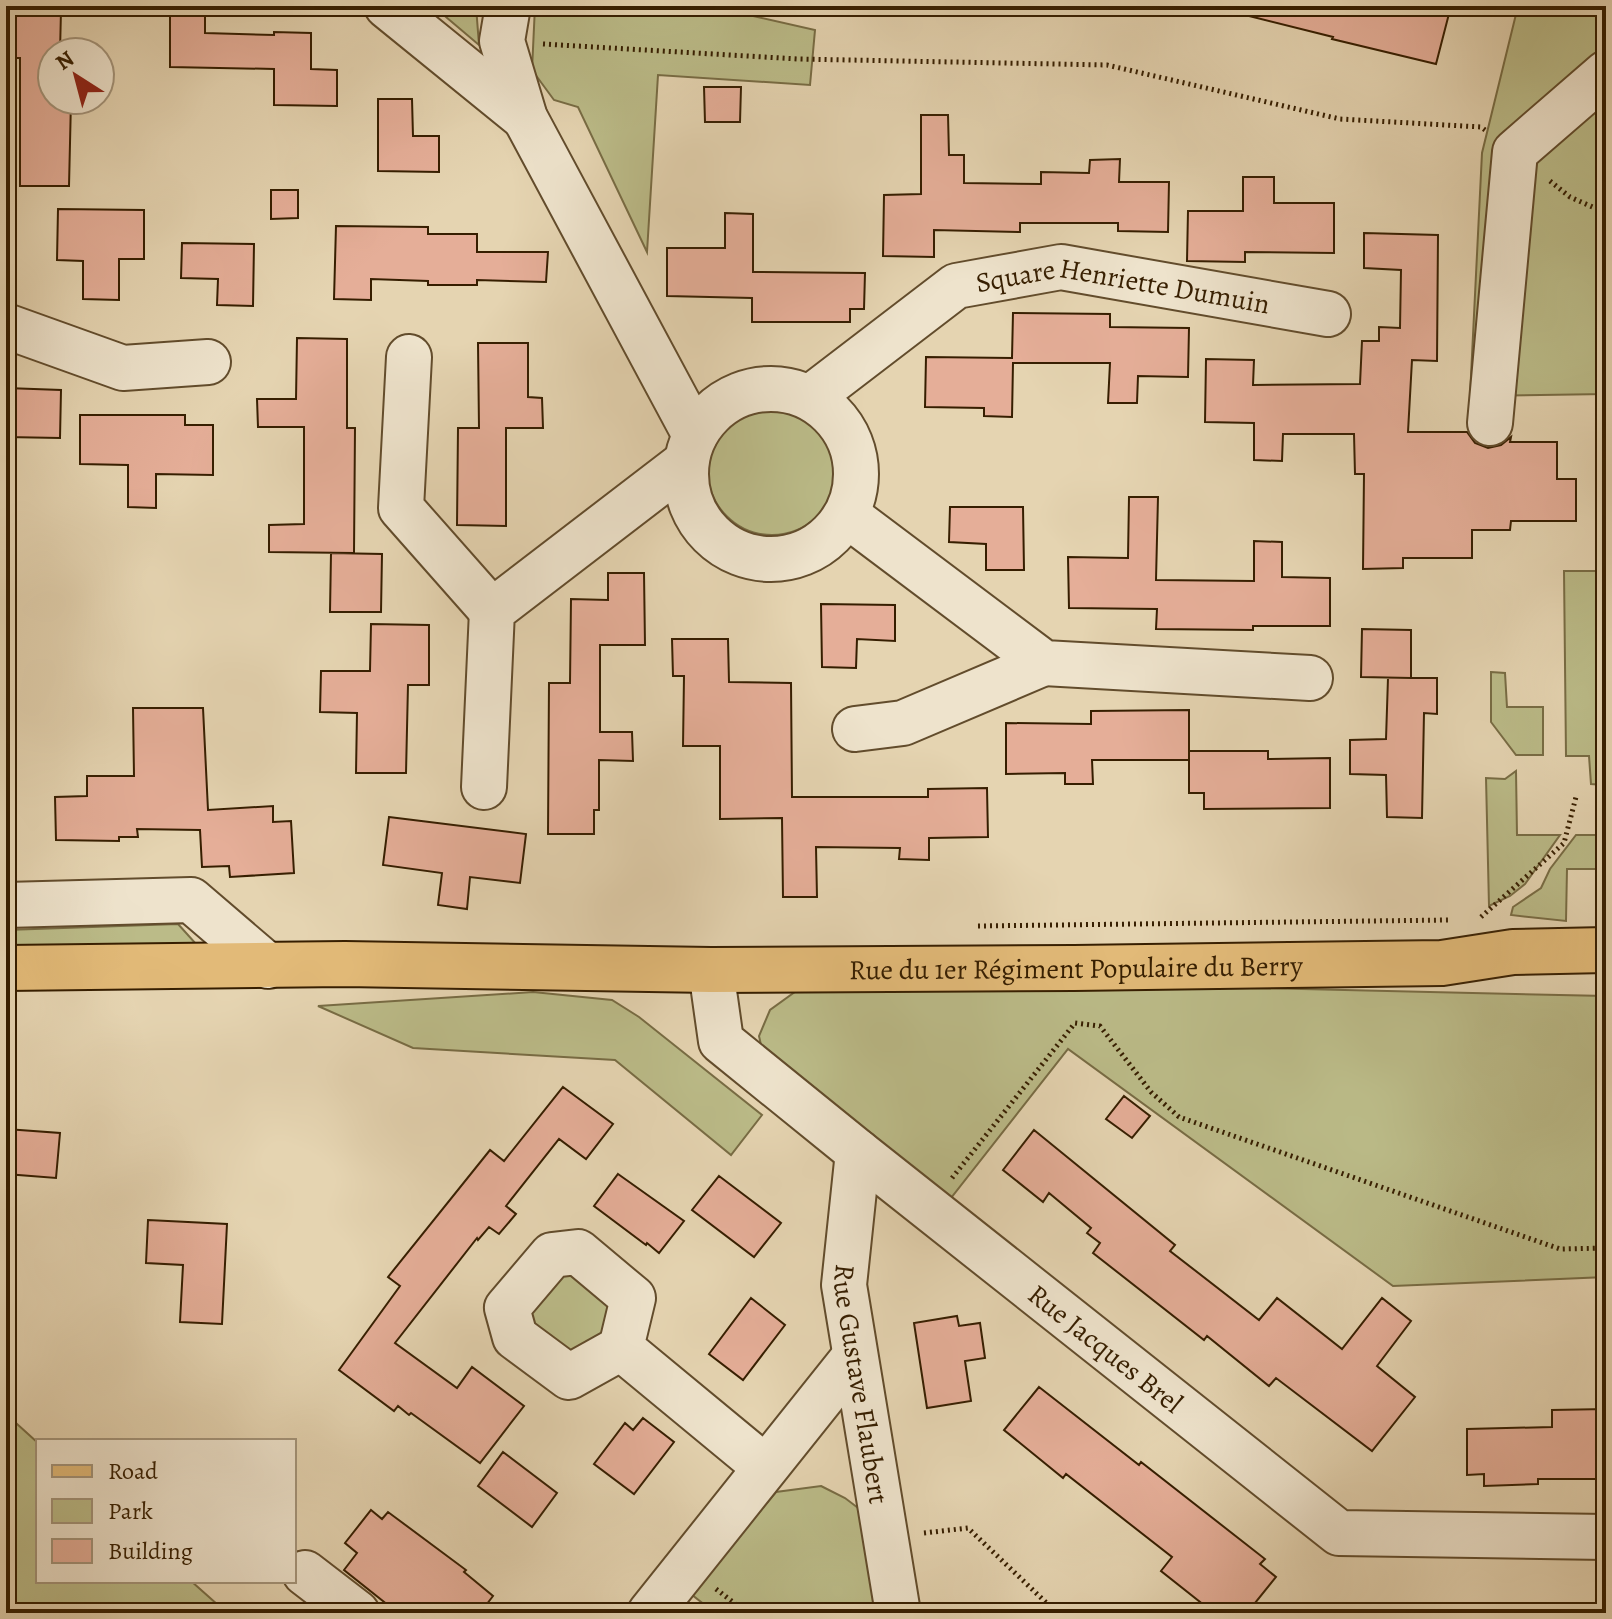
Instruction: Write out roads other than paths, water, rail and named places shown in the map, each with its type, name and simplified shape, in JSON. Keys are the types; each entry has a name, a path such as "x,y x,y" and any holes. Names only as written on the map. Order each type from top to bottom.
{"main road":[{"name":"Rue du 1er Régiment Populaire du Berry","path":"6,968 345,964 711,970 1442,963 1513,952 1606,950"},
{"name":"Rue du 1er Régiment Populaire du Berry","path":"1442,963 1516,974 1606,974"}],"street":[{"path":"387,6 525,118"},
{"path":"492,611 690,449 720,404 741,393 765,389 788,390 811,397 832,414 848,436 856,462 856,489 847,515 828,538 803,554 773,560 744,556 717,542 697,520 686,492 690,449 525,118 505,24"},
{"path":"1490,423 1515,152 1606,73"},
{"name":"Square Henriette Dumuin","path":"811,397 956,286 1061,267 1328,314"},
{"path":"6,326 123,368 208,362"},
{"path":"409,357 401,508 492,611 484,787"},
{"path":"847,515 1044,663"},
{"path":"855,729 903,723 1044,663 1310,678"},
{"path":"6,905 191,900 268,966"},
{"name":"Rue Jacques Brel","path":"711,970 721,1041 1339,1533 1606,1537"},
{"name":"Rue Gustave Flaubert","path":"858,1152 844,1285 898,1613"},
{"path":"621,1348 765,1467"},
{"path":"650,1613 855,1356"},
{"path":"305,1573 357,1613"}]}
